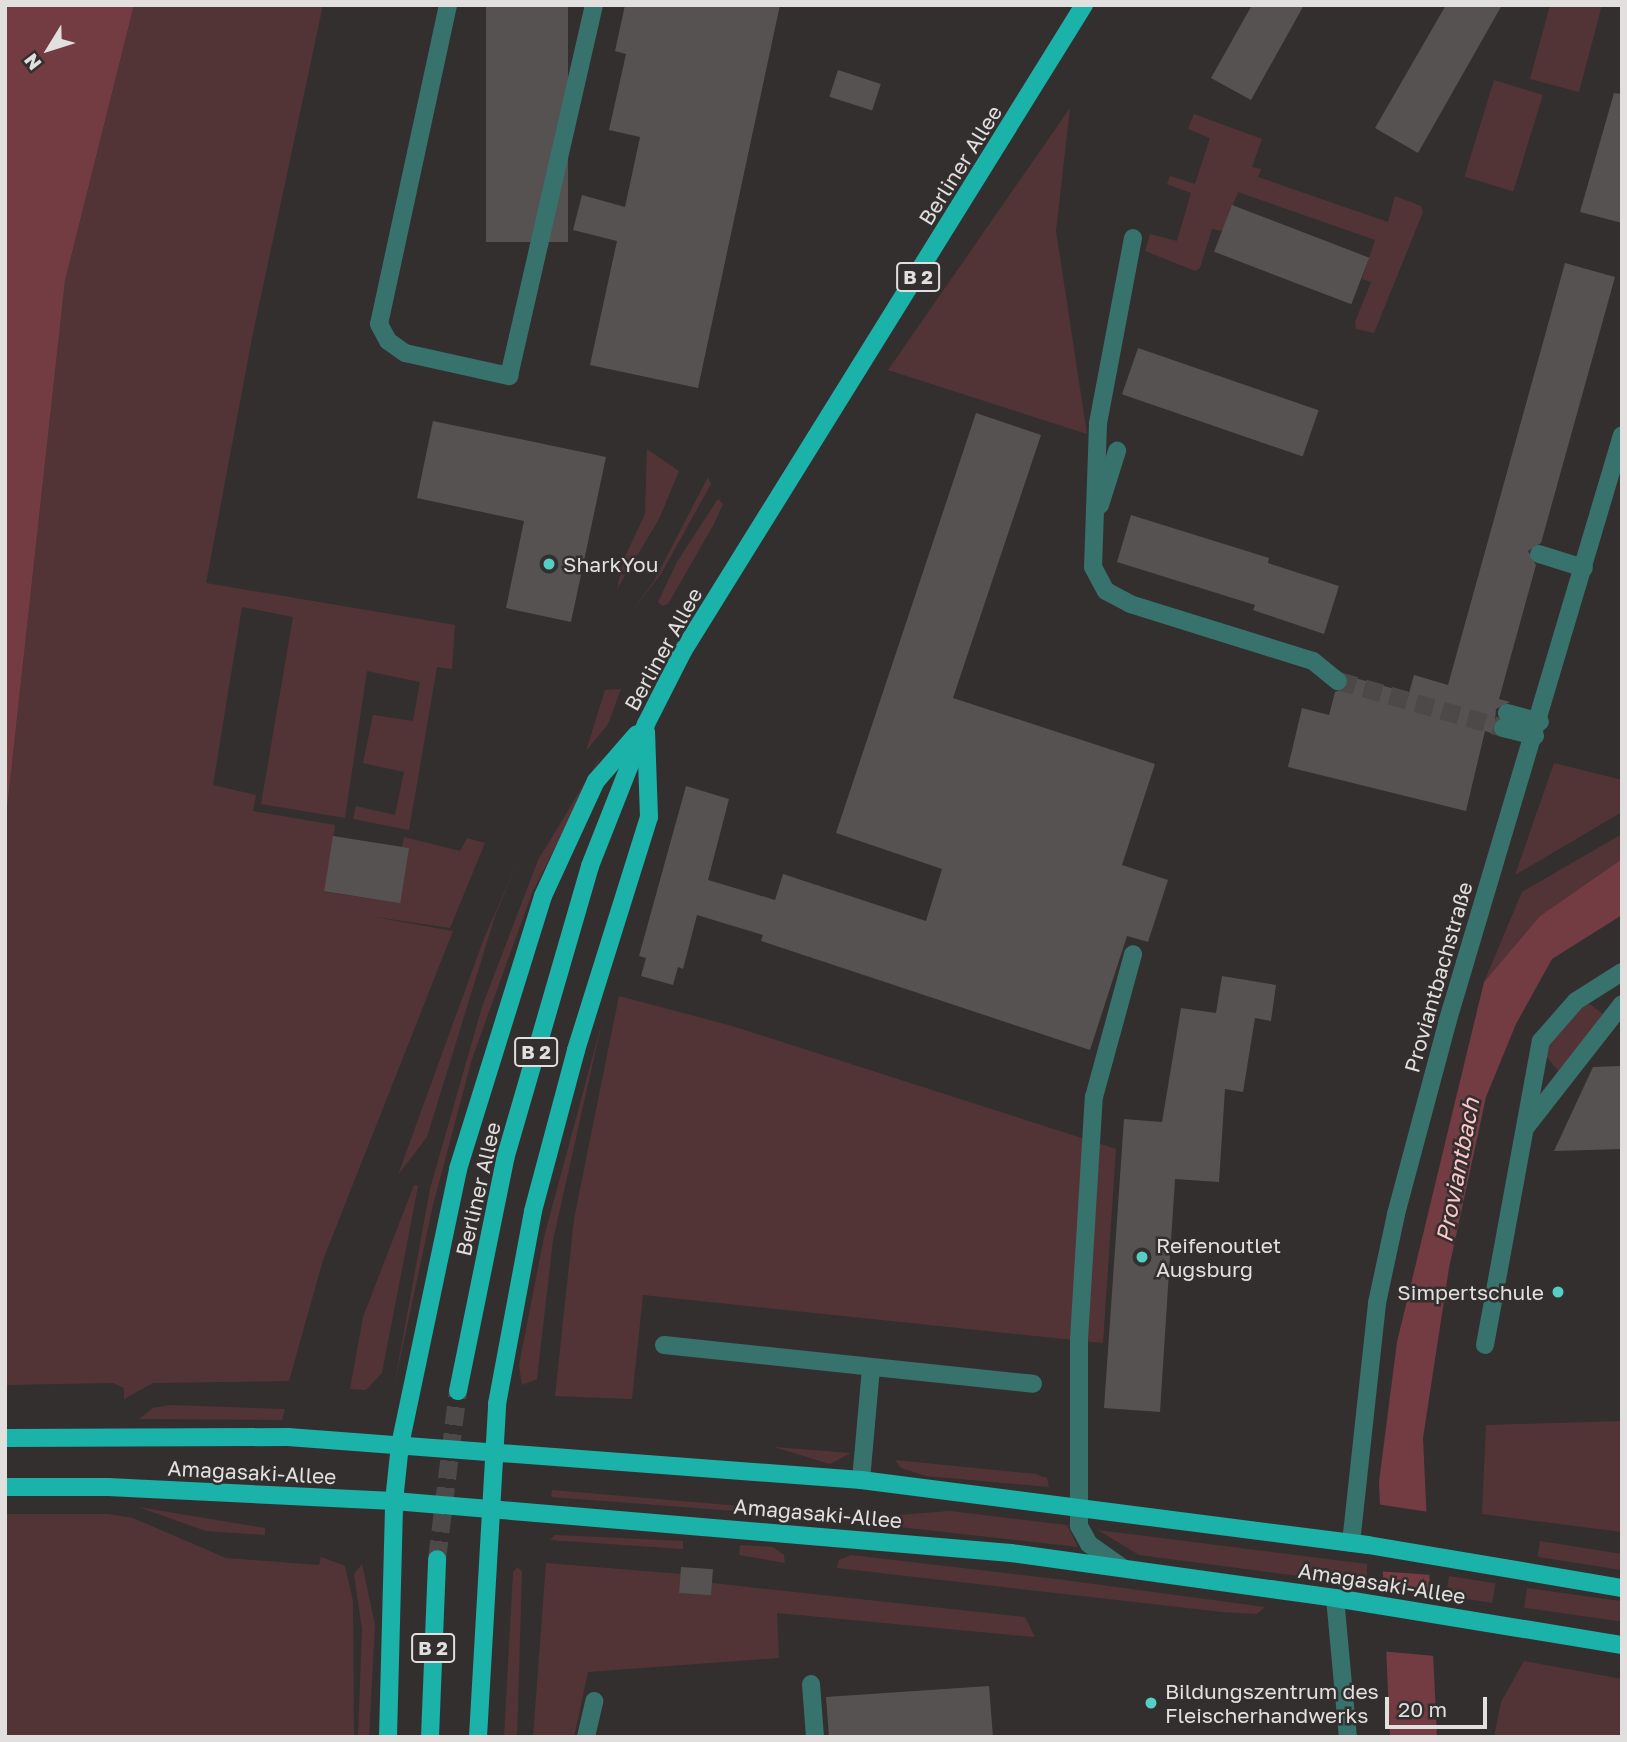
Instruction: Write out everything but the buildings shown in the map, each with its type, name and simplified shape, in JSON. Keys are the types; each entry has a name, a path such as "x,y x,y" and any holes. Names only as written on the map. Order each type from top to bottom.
{"main road":[{"name":"Berliner Allee","path":"458,1391 505,1158 590,866 646,724 683,651 1084,5"},
{"path":"388,1737 394,1501 400,1445 458,1169 543,896 596,781 646,724"},
{"path":"478,1737 496,1404 533,1211 576,1050 649,817 646,724"},
{"name":"Amagasaki-Allee","path":"5,1438 288,1437 861,1480 1359,1544 1622,1588"},
{"name":"Amagasaki-Allee","path":"5,1487 108,1487 394,1501 1011,1553 1335,1598 1622,1645"},
{"name":"B 2","path":"430,1737 437,1559"}],"street":[{"path":"447,5 379,324 388,341 405,354 509,376 594,5"},
{"path":"1133,238 1098,424 1092,528 1093,568 1106,591 1130,604 1313,661 1338,681"},
{"name":"Proviantbachstraße","path":"1359,1544 1367,1374 1393,1227 1447,1023 1537,729 1622,435"},
{"path":"1092,528 1117,451"},
{"path":"1539,554 1584,568"},
{"path":"1505,720 1537,729"},
{"path":"1123,1568 1089,1544 1081,1533 1078,1510 1079,1339 1094,1097 1133,954"},
{"path":"1485,1345 1541,1041 1576,1001 1622,972"},
{"path":"1524,1129 1622,1004"},
{"path":"664,1345 1033,1384"},
{"path":"861,1480 871,1367"},
{"path":"1335,1598 1348,1737"},
{"path":"811,1684 816,1737"},
{"path":"586,1737 594,1701"}],"shaded area":[{"path":"134,5 323,5 252,338 206,583 455,625 452,669 437,667 409,830 353,819 356,806 395,815 404,772 363,763 373,715 413,721 420,682 367,671 345,818 261,804 293,617 242,607 213,785 256,795 253,811 335,825 325,892 400,903 409,848 402,847 404,837 460,851 467,838 485,843 450,928 369,916 453,931 323,1260 289,1381 153,1383 124,1399 124,1388 113,1383 5,1385 5,827 65,281"},
{"path":"1550,5 1602,5 1579,92 1530,79"},
{"path":"1494,80 1543,95 1513,191 1464,177"},
{"path":"1070,108 1056,231 1087,434 888,370"},
{"path":"1194,114 1262,139 1252,167 1261,169 1258,177 1388,222 1395,196 1421,206 1423,212 1374,333 1356,329 1355,322 1371,282 1362,279 1375,240 1238,192 1223,231 1212,229 1200,268 1195,271 1145,251 1150,234 1177,241 1191,193 1167,184 1170,176 1195,184 1210,138 1188,129"},
{"path":"647,449 679,471 659,519 617,589 623,561 645,514"},
{"path":"708,477 711,484 661,574 631,612 654,581"},
{"path":"718,499 723,504 714,524 668,604 662,606 658,602 677,562"},
{"path":"621,689 608,724 586,751 605,690"},
{"path":"603,753 532,893 472,1059 433,1205 394,1387 430,1189 482,1007 538,860"},
{"path":"1554,763 1622,780 1622,812 1515,875"},
{"path":"1622,834 1622,859 1540,916 1484,982 1522,892"},
{"path":"520,856 495,916 427,1137 398,1175 483,941"},
{"path":"619,996 732,1026 1116,1149 1103,1343 643,1295 632,1399 555,1396 574,1219"},
{"path":"1587,1002 1607,1017 1560,1073 1544,1054 1553,1030"},
{"path":"602,1022 553,1240 537,1379 522,1385 519,1365 544,1237"},
{"path":"414,1185 418,1186 382,1373 366,1390 350,1389 363,1317"},
{"path":"170,1405 285,1409 282,1420 139,1419 153,1408"},
{"path":"1622,1421 1622,1532 1482,1514 1486,1425"},
{"path":"774,1447 851,1453 830,1464"},
{"path":"895,1460 1036,1474 1047,1478 1049,1487 926,1476 901,1468"},
{"path":"552,1490 872,1517 950,1511 1067,1525 1078,1547 801,1516 551,1497"},
{"path":"138,1507 265,1528 265,1535 206,1531"},
{"path":"5,1514 108,1514 133,1518 226,1558 319,1565 321,1557 345,1566 353,1601 354,1737 5,1737"},
{"path":"1098,1530 1367,1564 1367,1585 1139,1555"},
{"path":"555,1535 683,1541 683,1549 550,1540"},
{"path":"1540,1541 1622,1554 1619,1570 1537,1557"},
{"path":"740,1545 773,1547 784,1555 785,1563 739,1555"},
{"path":"851,1555 1265,1607 1257,1614 1222,1612 837,1568 839,1560"},
{"path":"546,1563 681,1574 680,1593 711,1595 712,1583 1025,1617 1035,1637 777,1613 779,1658 588,1672 574,1737 533,1737"},
{"path":"362,1564 375,1625 369,1737 358,1737 362,1629 354,1574"},
{"path":"517,1567 522,1571 517,1737 504,1737 513,1572"},
{"path":"1449,1576 1495,1583 1492,1603 1446,1596"},
{"path":"1527,1588 1622,1601 1619,1621 1524,1608"},
{"path":"1524,1661 1622,1679 1622,1737 1494,1737 1501,1702"}],"water":[{"path":"5,5 134,5 65,281 5,827"},
{"name":"Proviantbach","path":"1622,859 1622,915 1552,959 1516,1024 1486,1097 1449,1268 1423,1438 1437,1737 1390,1737 1379,1482 1397,1342 1484,982 1540,916"}],"pier":[{"path":"1376,1504 1429,1512 1432,1575 1377,1571"},
{"path":"1378,1584 1433,1592 1435,1656 1380,1651"}],"tunnel":[{"path":"1338,681 1503,728"},
{"path":"437,1559 458,1391"}],"place":[{"name":"SharkYou","path":"549,564"},
{"name":"Reifenoutlet Augsburg","path":"1142,1257"},
{"name":"Simpertschule","path":"1558,1292"},
{"name":"Bildungszentrum des Fleischerhandwerks","path":"1151,1703"}]}
